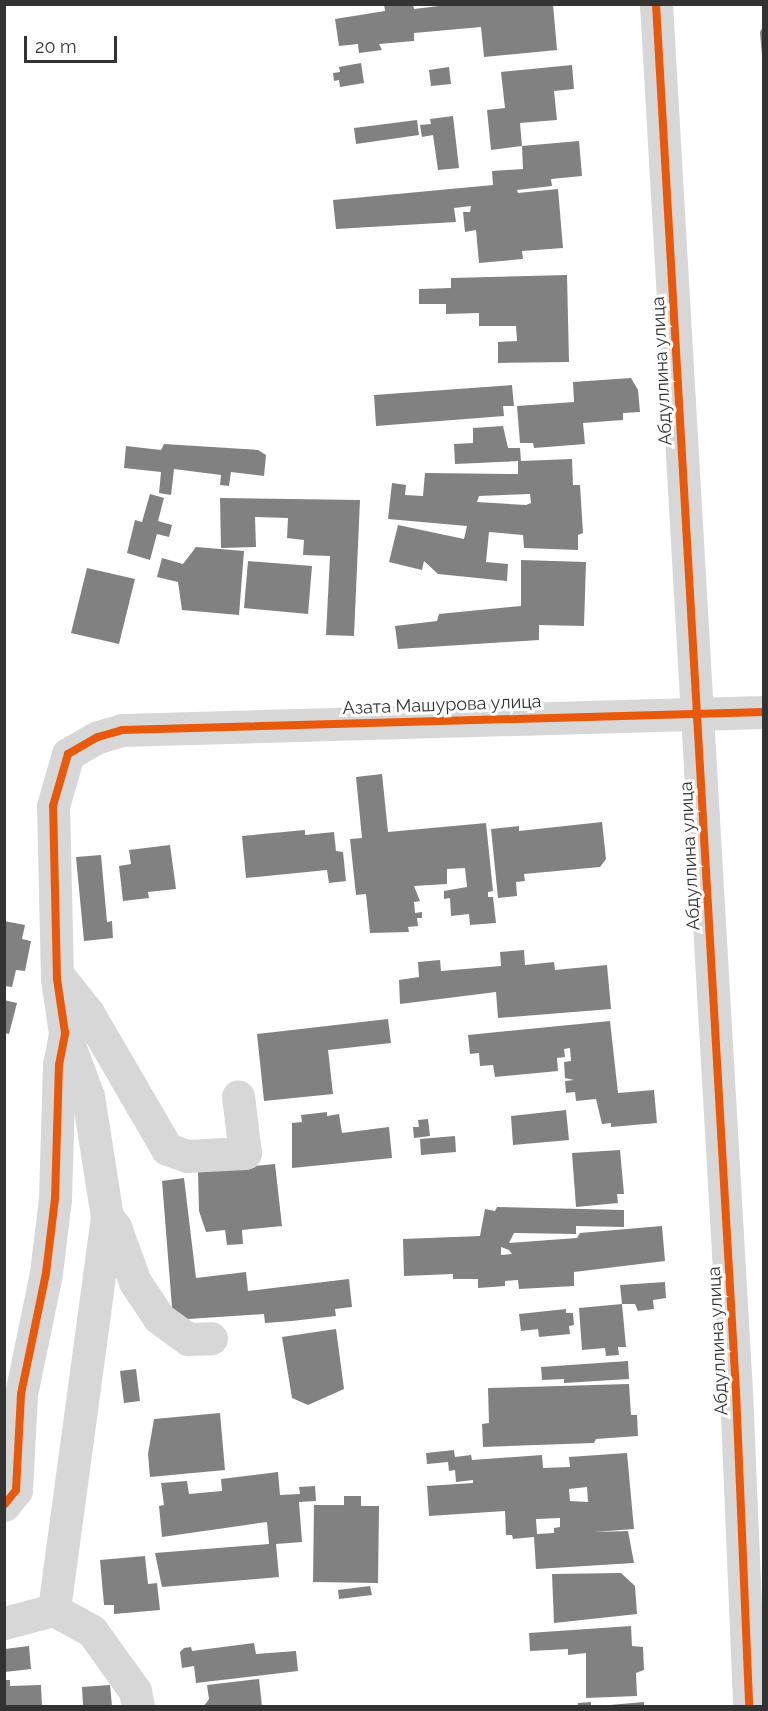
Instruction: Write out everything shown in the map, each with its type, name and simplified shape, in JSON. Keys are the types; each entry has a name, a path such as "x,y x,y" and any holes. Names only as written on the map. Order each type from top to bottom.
{"street":[{"name":"Абдуллина улица","path":"656,4 736,1391 749,1707"},
{"name":"Азата Машурова улица","path":"57,974 54,806 68,754 98,737 122,730 601,714 697,716 764,712"},
{"path":"54,1610 107,1217 88,1096 64,1033 57,974"},
{"path":"57,974 88,1013 167,1149 187,1156 245,1153 238,1096"},
{"path":"8,1497 21,1394 46,1273 56,1199 59,1065 64,1033"},
{"path":"107,1217 115,1227 135,1282 159,1318 188,1339 211,1338"},
{"path":"4,1623 54,1610 92,1631 135,1691 138,1707"}],"building":[{"path":"384,4 413,4 414,9 455,4 553,4 557,50 484,57 481,27 414,33 414,41 379,44 382,50 359,53 358,44 339,46 335,19 385,11"},
{"path":"764,25 764,55 762,55 760,32"},
{"path":"361,63 364,83 340,87 339,80 334,81 333,73 340,72 339,67"},
{"path":"572,65 574,89 554,91 557,120 520,123 522,146 491,150 487,110 505,108 501,72"},
{"path":"449,67 451,84 431,86 429,70"},
{"path":"453,116 459,168 438,170 433,135 422,137 420,125 431,124 430,119"},
{"path":"417,120 419,135 356,144 354,128"},
{"path":"579,141 582,176 551,179 552,186 517,190 518,193 558,189 563,248 522,251 523,259 479,263 476,230 465,232 463,212 470,212 471,206 454,208 456,222 336,229 333,200 493,185 492,171 523,169 522,146"},
{"path":"567,275 569,362 498,363 498,342 517,341 516,326 479,326 479,313 446,314 446,304 419,304 419,289 451,288 451,278"},
{"path":"631,378 638,390 640,412 623,413 623,420 583,423 585,444 534,448 533,443 520,443 517,406 574,402 573,382"},
{"path":"512,385 514,406 503,406 504,416 376,426 374,395"},
{"path":"503,426 508,448 520,448 521,461 572,459 573,485 580,485 583,533 578,535 578,550 524,548 523,535 489,532 486,562 508,564 507,581 438,574 424,561 422,570 389,562 398,525 464,539 467,526 388,519 392,483 406,485 405,495 423,496 425,473 518,474 518,461 455,464 454,444 473,443 473,428","holes":["530,494 531,503 526,505 477,502 479,496"]},
{"path":"164,444 258,450 266,455 264,476 231,472 229,486 220,485 221,475 174,469 171,495 159,493 161,472 124,468 126,446 161,450"},
{"path":"150,494 164,498 158,521 172,525 169,537 157,534 150,560 127,553 135,520 142,522"},
{"path":"220,498 360,500 354,636 326,635 330,556 303,555 304,540 287,538 288,518 255,517 256,547 221,548"},
{"path":"196,547 244,551 239,615 182,610 178,582 157,577 162,558 183,564"},
{"path":"521,560 586,562 584,626 539,625 539,640 398,649 395,626 437,621 439,614 521,606"},
{"path":"248,561 312,566 308,614 244,608"},
{"path":"87,568 135,579 119,644 71,633"},
{"path":"382,774 388,832 486,823 493,891 488,892 488,897 493,897 496,923 470,925 469,914 451,916 450,898 444,899 444,891 467,887 465,868 447,869 447,884 414,886 420,901 414,902 415,913 422,912 422,918 417,918 418,926 408,927 409,932 370,933 366,894 356,895 350,839 362,838 356,777"},
{"path":"602,822 606,859 600,867 524,874 525,881 516,882 517,896 498,898 491,829 519,826 519,831"},
{"path":"305,830 305,835 334,832 336,851 343,852 346,881 329,883 327,870 246,878 242,836"},
{"path":"170,845 176,889 148,892 149,898 123,901 119,866 131,864 129,850"},
{"path":"101,855 107,922 112,921 113,938 84,941 76,857"},
{"path":"4,921 25,925 22,939 31,941 25,971 16,970 12,987 4,986"},
{"path":"524,950 525,965 554,962 555,970 607,965 611,1009 498,1018 496,992 400,1004 399,980 419,977 418,962 440,960 441,971 501,966 500,952"},
{"path":"4,1000 17,1003 9,1034 4,1033"},
{"path":"388,1019 391,1043 328,1050 333,1094 264,1101 257,1034"},
{"path":"610,1021 618,1093 654,1090 657,1123 611,1127 611,1123 602,1124 596,1099 576,1101 575,1092 566,1093 565,1081 574,1080 565,1078 564,1062 571,1061 570,1048 564,1049 565,1057 557,1058 558,1071 495,1077 493,1065 480,1066 479,1053 470,1054 468,1035"},
{"path":"566,1110 569,1140 513,1145 511,1116"},
{"path":"327,1112 327,1116 339,1114 342,1133 389,1127 392,1158 292,1168 292,1123 302,1122 301,1115"},
{"path":"428,1119 430,1136 414,1138 413,1127 419,1127 418,1120"},
{"path":"455,1136 456,1152 421,1155 420,1139"},
{"path":"620,1150 624,1194 617,1194 618,1203 576,1207 572,1153"},
{"path":"275,1164 282,1226 242,1230 243,1244 227,1245 225,1230 206,1232 199,1211 198,1171"},
{"path":"184,1178 196,1278 246,1272 248,1291 349,1279 352,1307 335,1309 336,1316 265,1323 264,1314 173,1320 162,1181"},
{"path":"497,1207 624,1210 624,1227 576,1226 576,1234 514,1233 509,1243 577,1238 580,1233 662,1226 665,1261 574,1272 574,1286 519,1289 518,1280 505,1281 505,1286 478,1288 478,1279 453,1279 453,1274 404,1276 403,1239 480,1236 485,1209 495,1211","holes":["501,1247 512,1254 501,1255"]},
{"path":"665,1282 666,1298 653,1300 654,1309 638,1311 635,1304 622,1304 620,1285"},
{"path":"622,1304 626,1347 618,1347 619,1355 606,1356 605,1348 582,1350 579,1308"},
{"path":"566,1309 566,1313 573,1313 574,1325 569,1326 570,1334 539,1337 538,1329 521,1331 519,1314"},
{"path":"336,1329 344,1389 308,1405 292,1398 282,1337"},
{"path":"628,1361 629,1379 564,1383 564,1379 542,1380 541,1367"},
{"path":"136,1369 140,1401 124,1403 120,1371"},
{"path":"629,1384 631,1415 637,1415 638,1436 596,1439 594,1443 483,1447 482,1424 489,1423 488,1388"},
{"path":"220,1413 225,1470 150,1477 148,1454 154,1419"},
{"path":"454,1450 455,1457 471,1455 472,1460 542,1455 543,1468 570,1467 569,1457 627,1453 634,1529 594,1532 628,1531 634,1563 536,1569 534,1537 513,1539 512,1535 506,1535 505,1511 429,1516 427,1486 473,1483 473,1480 456,1482 455,1470 449,1471 448,1462 427,1464 426,1453","holes":["587,1487 588,1502 570,1501 569,1489","560,1518 560,1527 554,1528 554,1533 537,1534 536,1519"]},
{"path":"278,1472 280,1495 300,1494 299,1487 315,1486 316,1501 299,1502 302,1542 276,1544 279,1577 162,1587 155,1553 269,1544 267,1522 162,1537 159,1506 164,1505 161,1483 187,1481 189,1494 222,1491 221,1479"},
{"path":"344,1496 361,1496 361,1506 379,1506 378,1583 313,1582 314,1505 344,1505"},
{"path":"145,1556 148,1584 157,1583 160,1610 114,1614 114,1605 104,1605 100,1560"},
{"path":"621,1573 635,1586 637,1614 554,1623 552,1574"},
{"path":"370,1586 372,1595 339,1599 338,1590"},
{"path":"631,1626 632,1646 643,1647 644,1670 636,1673 637,1696 586,1698 586,1653 568,1655 568,1649 530,1651 529,1633"},
{"path":"254,1643 256,1654 296,1651 298,1671 196,1683 194,1666 182,1668 180,1652 184,1648 191,1647 192,1651"},
{"path":"29,1646 31,1669 5,1672 5,1649"},
{"path":"259,1679 262,1706 204,1706 209,1699 207,1685"},
{"path":"4,1680 10,1680 10,1686 41,1685 42,1706 4,1706"},
{"path":"110,1685 112,1706 83,1706 82,1687"},
{"path":"591,1702 591,1706 578,1706 578,1703"},
{"path":"644,1702 644,1706 610,1706 610,1705"}],"cycle path":[{"path":"656,4 736,1391 749,1706"},
{"path":"4,1505 16,1490 21,1394 46,1273 55,1199 59,1065 65,1033 57,979 53,806 68,754 98,737 122,730 764,712"}]}
